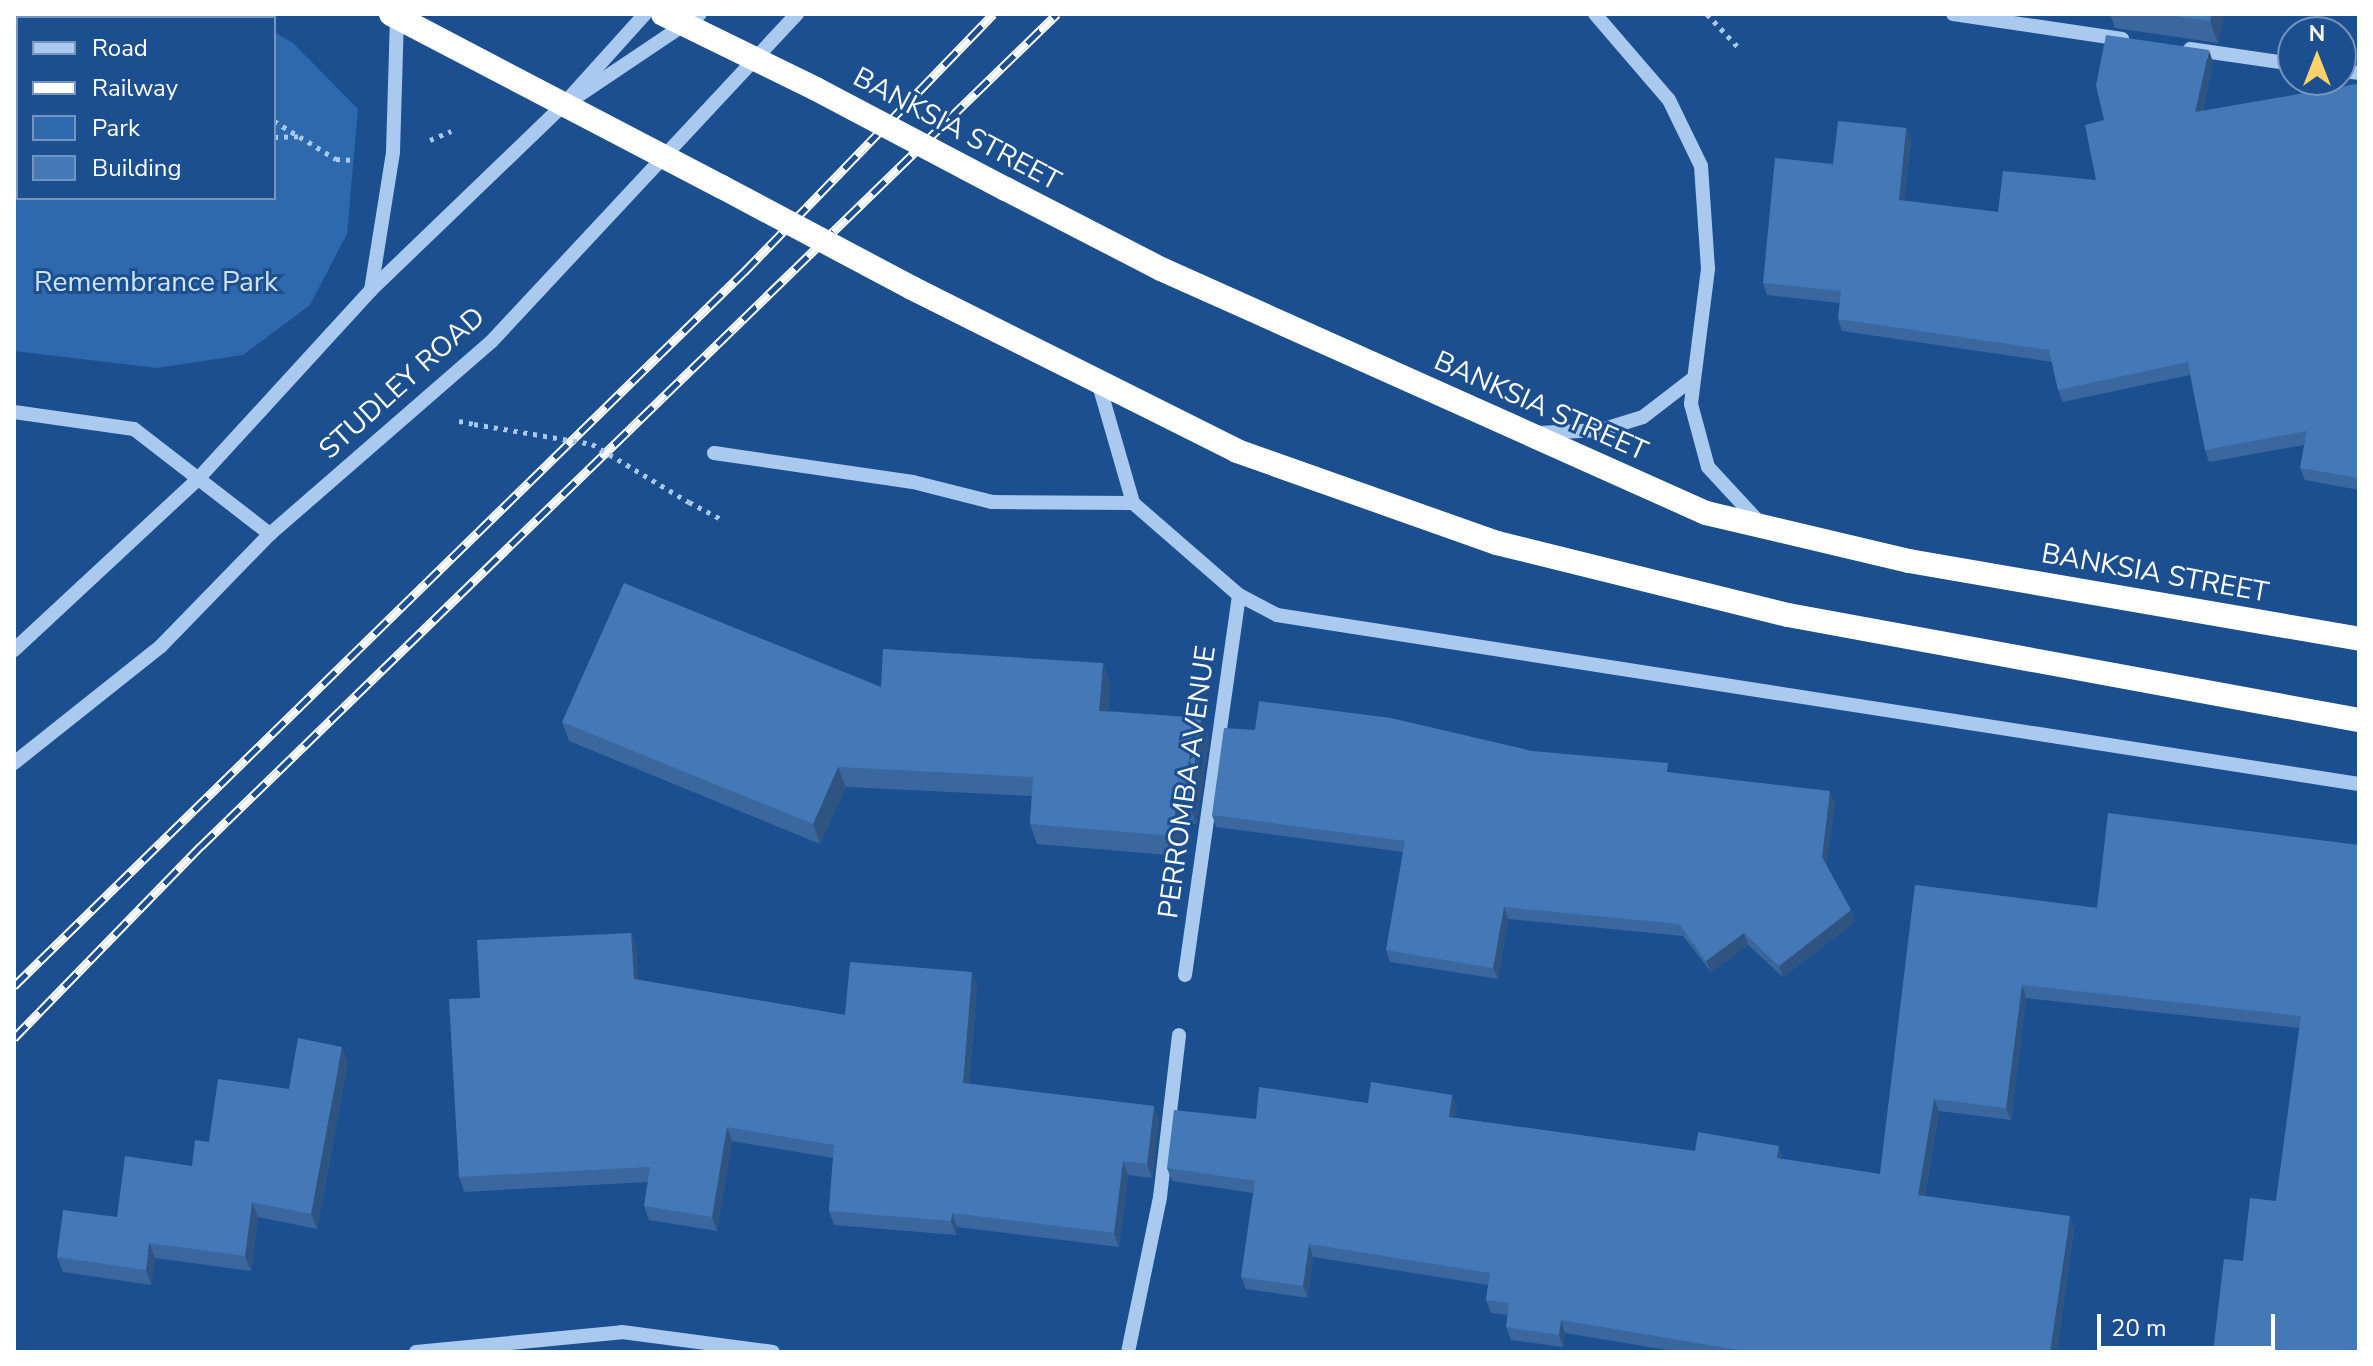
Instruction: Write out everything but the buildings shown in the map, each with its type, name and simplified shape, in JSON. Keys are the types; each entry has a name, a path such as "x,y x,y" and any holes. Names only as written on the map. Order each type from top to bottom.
{"highway":[{"path":"394,16 1099,385 1296,475 1590,571 1788,615 2359,720"},
{"name":"BANKSIA STREET","path":"682,18 754,61 816,89 1161,269 1706,513 1771,530 2359,639"}],"street":[{"path":"14,650 197,480 371,290 563,105 645,14"},
{"name":"STUDLEY ROAD","path":"14,763 161,646 270,534 491,342 797,14"},
{"path":"1595,14 1669,100 1701,166 1708,269 1691,380 1708,467 1733,502 1771,530"},
{"path":"1953,14 2134,40"},
{"path":"371,290 393,152 394,16"},
{"path":"563,105 682,18"},
{"path":"2165,45 2277,62"},
{"path":"1527,432 1624,423 1691,380"},
{"path":"1099,385 1133,503 1239,595 1277,615 1390,637 2158,747 2359,784"},
{"path":"14,412 134,429 270,534"},
{"path":"714,453 913,482 992,502 1133,503"},
{"name":"PERROMBA AVENUE","path":"1185,975 1239,595"},
{"path":"1128,1352 1160,1197 1179,1035"},
{"path":"416,1352 622,1332 773,1352"}],"path":[{"path":"1707,14 1740,49"},
{"path":"276,137 300,136"},
{"path":"455,421 592,444 721,519"}],"green space":[{"name":"Remembrance Park","path":"14,14 130,16 16,16 16,200 276,200 276,33 293,43 358,109 347,234 310,305 243,355 157,368 14,351"}],"railway":[{"path":"14,986 744,272 993,14"},
{"path":"14,1038 201,846 1057,14"}]}
